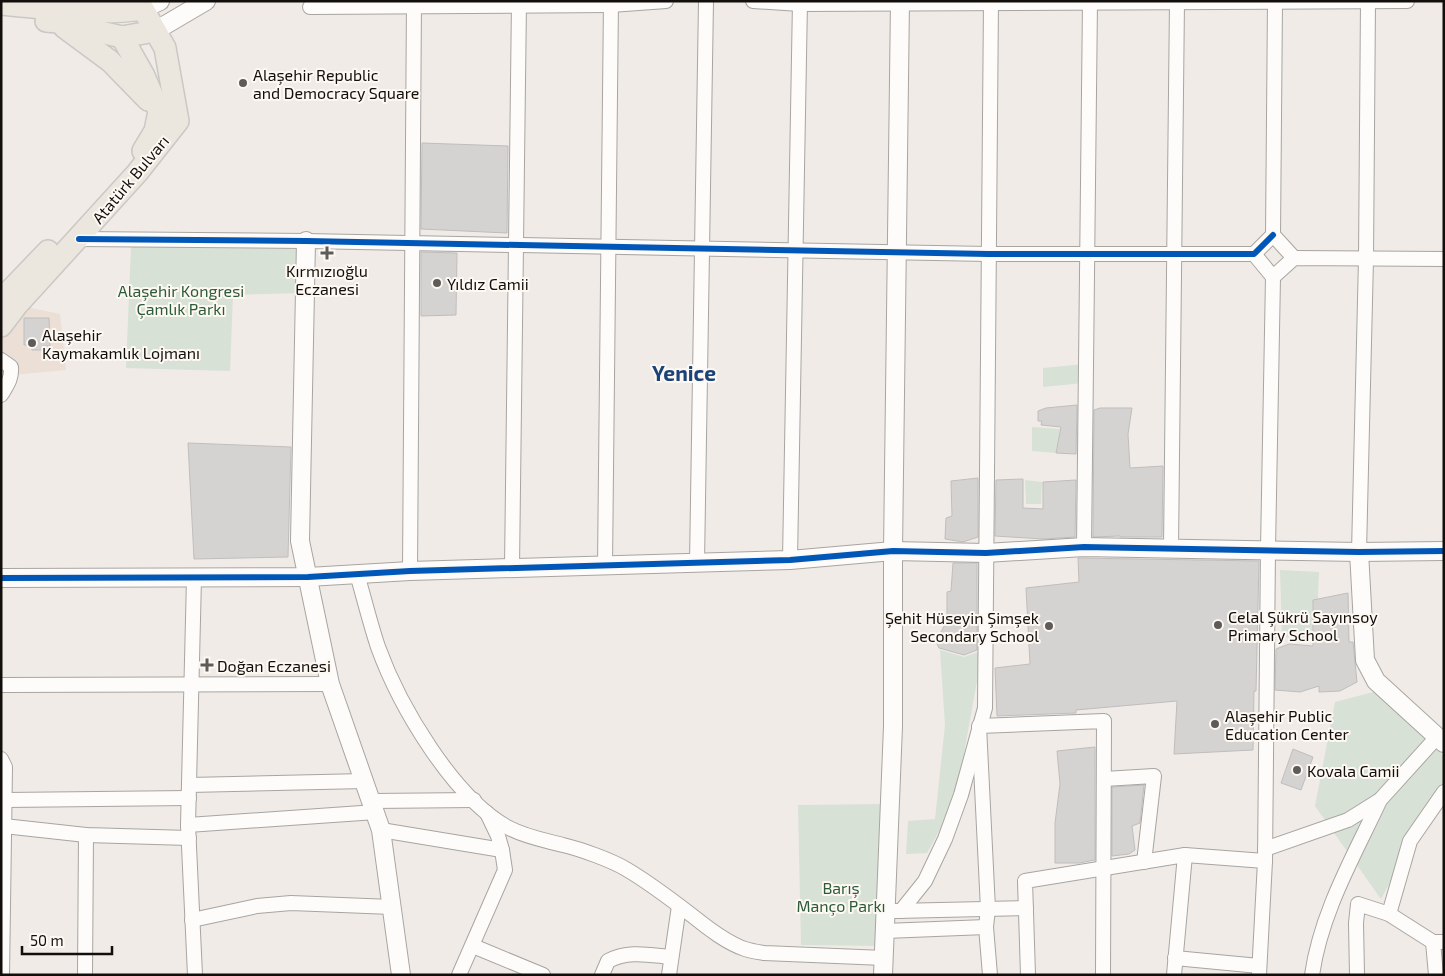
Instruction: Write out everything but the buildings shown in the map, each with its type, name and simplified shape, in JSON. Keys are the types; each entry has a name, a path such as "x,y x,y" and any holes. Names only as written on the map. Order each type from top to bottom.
{"main road":[{"path":"1,4 31,4 122,38 155,31"},
{"name":"Atatürk Bulvarı","path":"1,326 17,305 137,173 178,121 165,48 137,6"},
{"path":"122,38 137,6"},
{"path":"1,17 60,16 137,6"},
{"name":"Atatürk Bulvarı","path":"60,16 110,61 159,111"},
{"name":"Atatürk Bulvarı","path":"1,300 146,148 155,131 159,111 144,76 122,38"}],"street":[{"path":"155,31 206,1"},
{"path":"310,7 666,1"},
{"path":"696,563 706,1"},
{"path":"753,1 800,3 1407,1"},
{"path":"1028,975 1025,881 1185,855 1265,855 1348,820 1380,800 1440,740 1376,681 1366,660 1358,552 1366,259 1368,1"},
{"path":"894,911 893,551 900,2"},
{"path":"358,574 378,647 396,690 444,767 486,812 507,827 526,836 566,846 623,867 648,882 707,927 745,949 764,953 883,966 885,931 894,911 925,880 945,840 961,795 985,708 991,2"},
{"path":"1084,547 1090,2"},
{"path":"1171,548 1177,2"},
{"path":"1275,2 1273,236 1294,258"},
{"path":"512,568 519,3"},
{"path":"605,565 611,3"},
{"path":"790,560 800,3"},
{"path":"410,571 414,4"},
{"path":"79,239 306,241 988,254 1254,254 1273,236"},
{"path":"306,241 300,541 330,684 381,830 401,975"},
{"path":"1175,958 1259,970 1265,855 1273,277 1254,254"},
{"path":"1273,277 1294,258 1444,259"},
{"path":"1,360 11,367 12,375 10,382 1,395"},
{"path":"1,578 308,577 410,571 790,560 893,551 986,554 1084,547 1358,552 1444,551"},
{"path":"194,578 189,832 195,975"},
{"path":"1,685 330,684"},
{"path":"980,726 1104,721 1103,975"},
{"path":"980,726 988,909 986,927 990,975"},
{"path":"1,759 5,767 2,975"},
{"path":"1104,779 1154,776 1144,862"},
{"path":"5,800 365,781"},
{"path":"1389,914 1410,841 1444,792"},
{"path":"3,819 86,835 189,832 374,807 474,800"},
{"path":"1312,975 1324,924 1338,889 1380,800"},
{"path":"460,975 505,870 498,836 486,812"},
{"path":"381,830 502,850"},
{"path":"85,975 86,835"},
{"path":"1174,975 1185,855"},
{"path":"192,920 257,906 291,902 392,907"},
{"path":"1357,975 1356,923 1358,904 1389,914 1439,942 1436,975"},
{"path":"669,975 679,906"},
{"path":"894,911 1026,908"},
{"path":"885,931 986,927"},
{"path":"473,946 543,975"},
{"path":"602,975 608,960 616,956 630,954 671,957"}],"shaded area":[{"name":"Alaşehir Kaymakamlık Lojmanı","path":"17,305 60,314 66,370 12,375 1,360 1,326"}],"green space":[{"name":"Alaşehir Kongresi Çamlık Parkı","path":"300,245 300,293 233,295 230,371 126,368 131,247"},
{"path":"1085,364 1083,383 1043,387 1043,368"},
{"path":"1032,427 1060,429 1056,453 1032,451"},
{"path":"1025,480 1042,482 1041,504 1026,504"},
{"path":"1280,570 1319,572 1316,639 1282,637"},
{"path":"940,650 964,657 981,651 979,670 959,781 942,826 927,853 906,854 908,821 935,819 945,725"},
{"path":"1385,689 1444,757 1444,784 1381,899 1315,806 1335,702"},
{"name":"Barış Manço Parkı","path":"885,804 880,946 801,945 798,805"}],"cycle path":[{"path":"79,239 306,241 988,254 1254,254 1273,235"},
{"path":"1,578 308,577 410,571 790,560 893,551 986,553 1084,547 1359,552 1444,551"}],"place":[{"name":"Alaşehir Republic and Democracy Square","path":"243,83"},
{"name":"Kırmızıoğlu Eczanesi","path":"327,253"},
{"name":"Yıldız Camii","path":"437,283"},
{"name":"Alaşehir Kaymakamlık Lojmanı","path":"32,343"},
{"name":"Celal Şükrü Sayınsoy Primary School","path":"1218,625"},
{"name":"Şehit Hüseyin Şimşek Secondary School","path":"1049,626"},
{"name":"Doğan Eczanesi","path":"207,665"},
{"name":"Alaşehir Public Education Center","path":"1215,724"},
{"name":"Kovala Camii","path":"1297,770"}],"district":[{"name":"Yenice","path":"684,372"}]}
